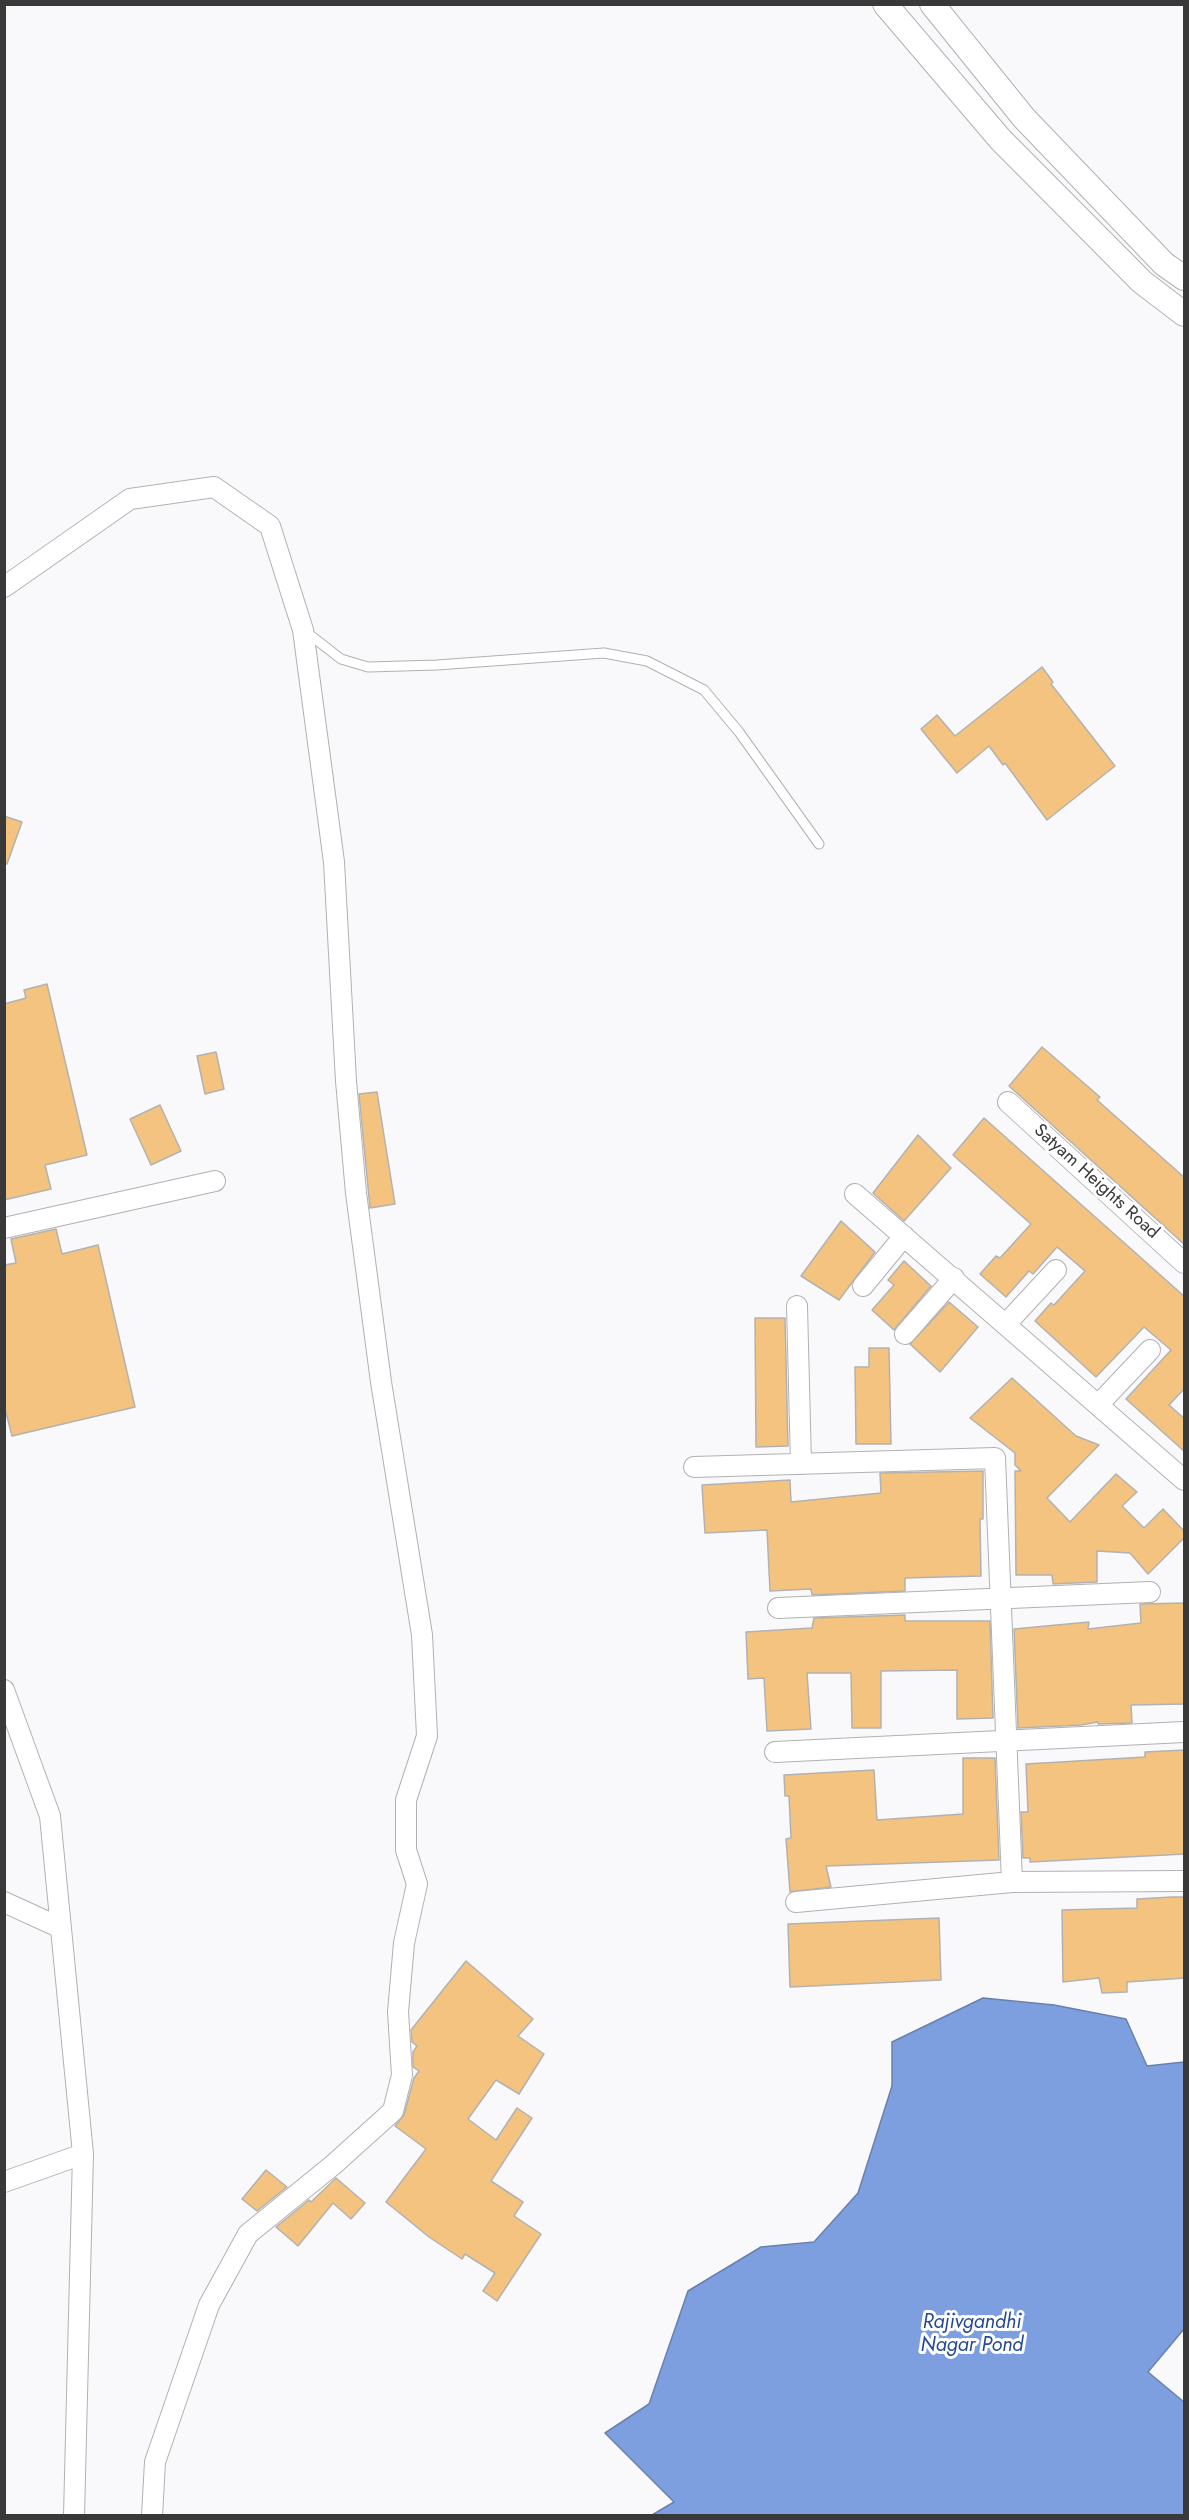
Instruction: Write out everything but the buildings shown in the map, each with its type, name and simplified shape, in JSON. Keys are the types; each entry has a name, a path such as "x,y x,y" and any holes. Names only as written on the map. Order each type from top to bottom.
{"street":[{"path":"885,4 1000,139 1142,282 1185,314"},
{"path":"932,4 1024,118 1164,264 1185,278"},
{"path":"4,587 130,499 214,487 270,526 303,630 334,862 346,1082 356,1193 381,1382 422,1635 428,1736 406,1800 406,1850 417,1884 404,1943 398,2012 402,2075 393,2111 333,2165 248,2234 208,2305 155,2462 152,2516"},
{"name":"Satyam Heights Road","path":"1008,1102 1185,1263"},
{"path":"4,1228 215,1182"},
{"path":"855,1194 1185,1480"},
{"path":"863,1286 904,1236"},
{"path":"1006,1324 1056,1270"},
{"path":"905,1334 954,1278"},
{"path":"797,1306 801,1464"},
{"path":"1098,1405 1150,1350"},
{"path":"694,1467 995,1458 1012,1882"},
{"path":"778,1608 1150,1592"},
{"path":"4,1690 50,1816 83,2154 74,2516"},
{"path":"775,1752 1185,1732"},
{"path":"796,1902 1012,1882 1185,1881"},
{"path":"4,1902 61,1928"},
{"path":"4,2182 83,2154"}],"lane":[{"path":"303,630 341,659 368,667 437,665 604,653 647,661 704,690 740,732 819,844"}],"water":[{"name":"Rajivgandhi Nagar Pond","path":"983,1998 1054,2005 1126,2019 1147,2066 1184,2062 1184,2329 1148,2372 1184,2402 1184,2515 652,2515 674,2502 605,2433 649,2404 688,2291 761,2247 814,2242 858,2193 892,2086 892,2042"}]}
